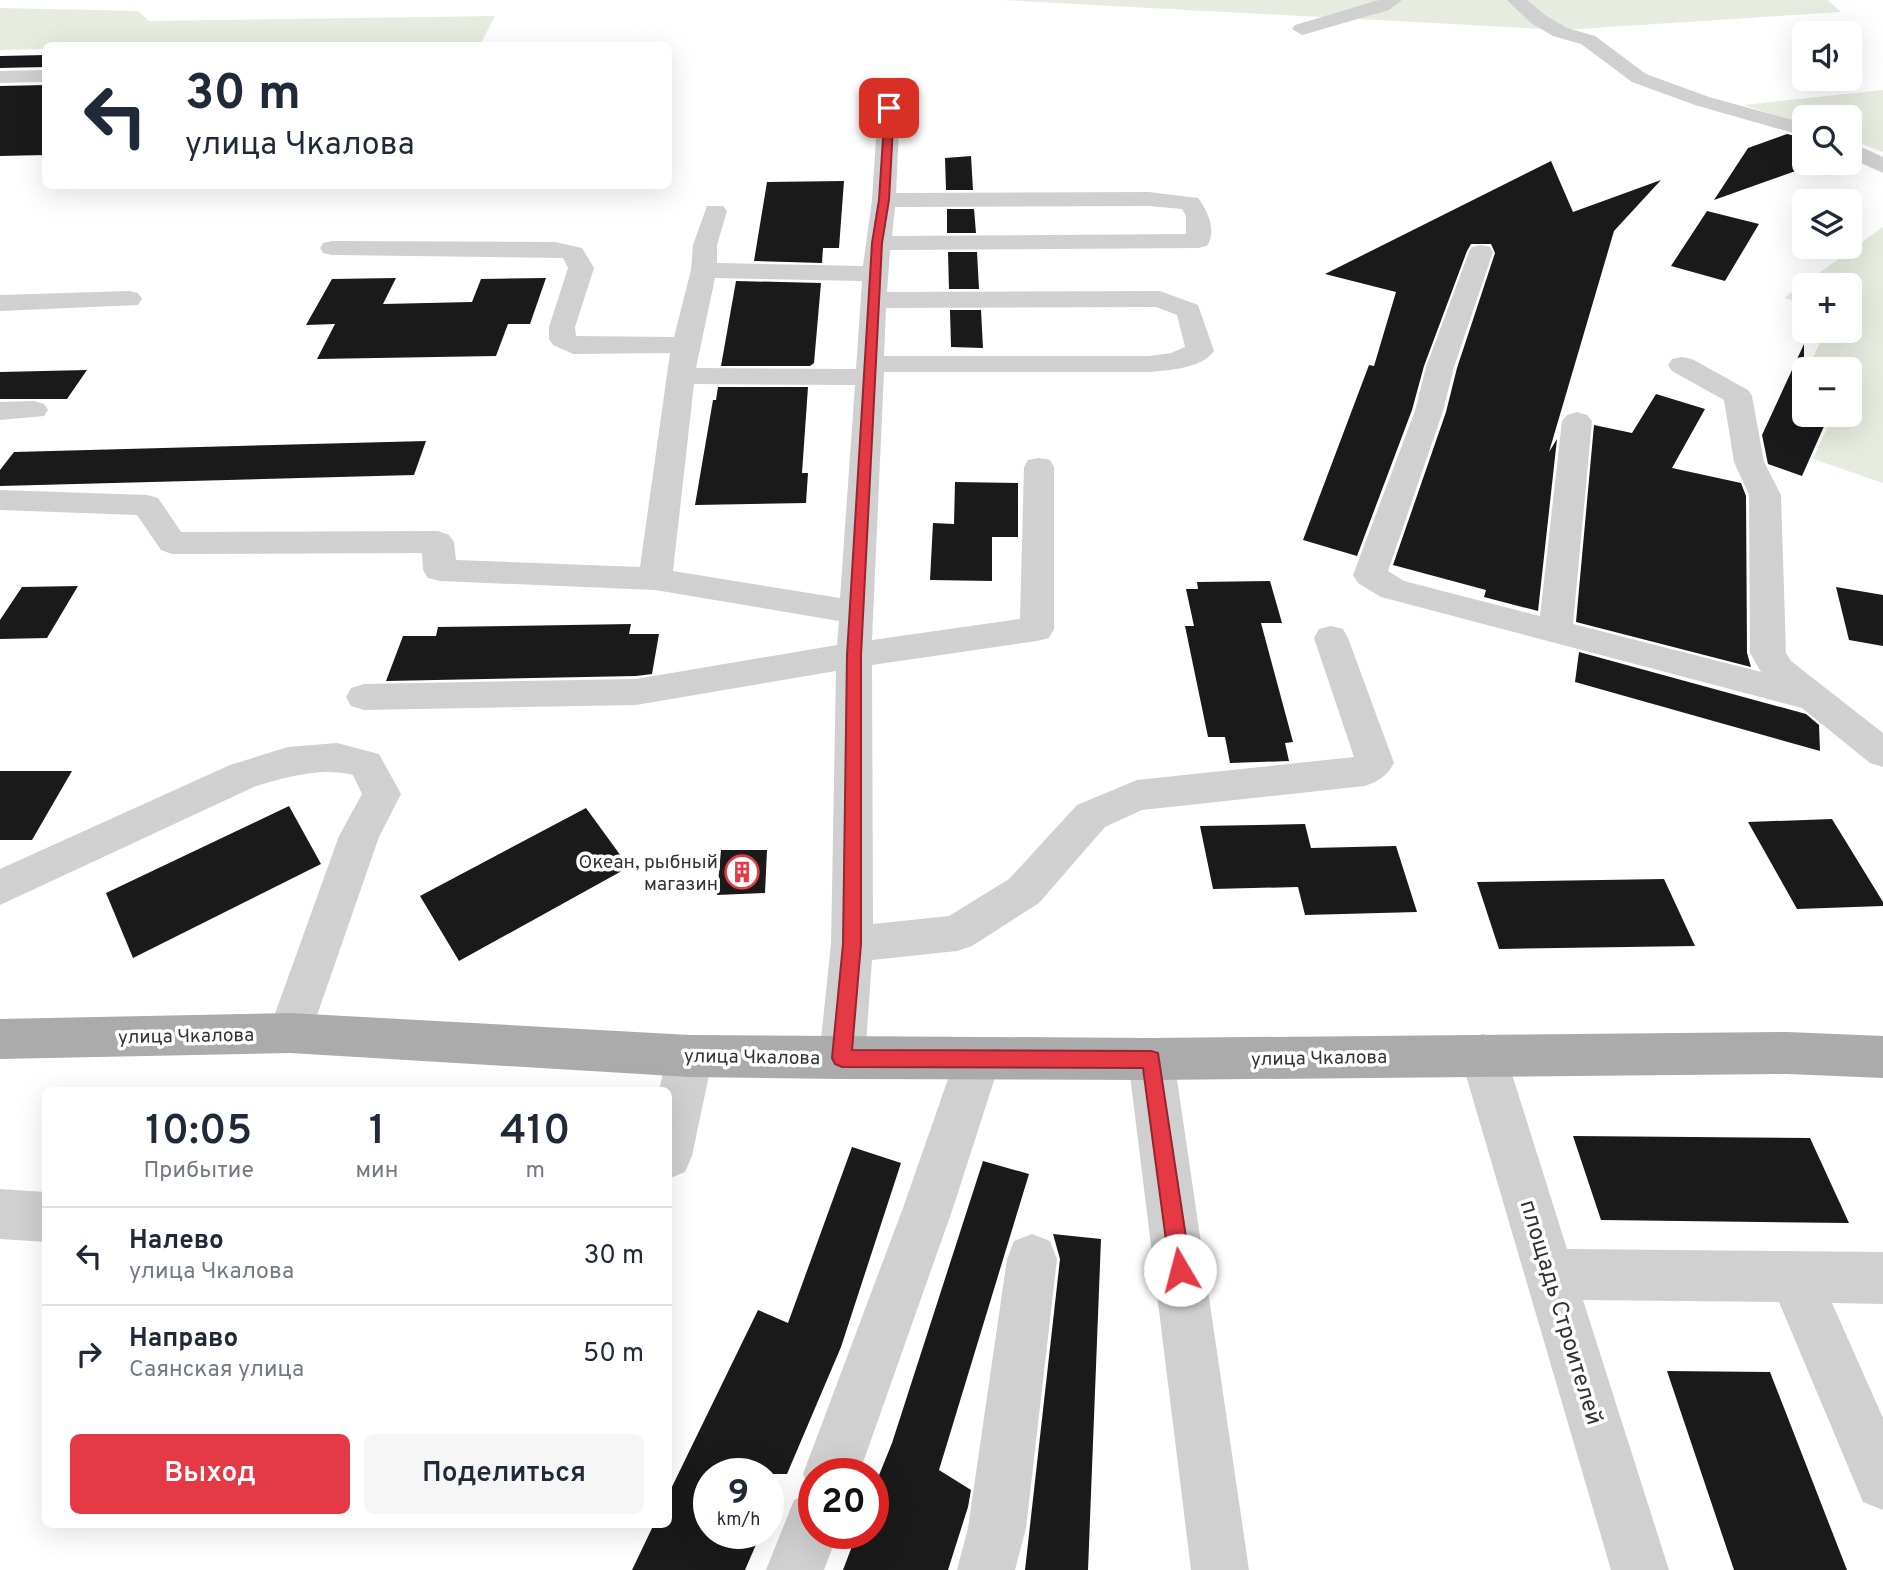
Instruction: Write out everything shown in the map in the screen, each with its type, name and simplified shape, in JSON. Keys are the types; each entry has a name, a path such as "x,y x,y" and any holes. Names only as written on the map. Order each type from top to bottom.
{"main road":[{"name":"улица Чкалова","path":"0,1039 290,1033 690,1056 842,1058 1151,1059 1787,1053 1883,1057"}],"street":[{"path":"1303,29 1382,6 1393,0"},
{"path":"1516,0 1538,19 1560,32 1588,40 1639,78 1702,101 1792,127"},
{"path":"0,77 42,76"},
{"path":"842,1058 852,944 854,655 875,273 884,200 889,108"},
{"path":"1862,155 1883,166"},
{"path":"875,273 1198,241 1198,216 1190,202 1149,199 884,200"},
{"path":"655,579 679,376 704,270 705,246 715,211"},
{"path":"332,247 555,249 573,253 581,268 562,327 563,339 573,346 685,345"},
{"path":"1481,252 1440,367 1429,411 1370,575 1393,589 1813,698"},
{"path":"679,376 1149,364 1176,361 1200,351 1189,311 1160,299 875,273 704,270"},
{"path":"0,303 129,299"},
{"path":"1682,365 1738,396 1749,462 1765,495 1768,653 1778,670 1883,753"},
{"path":"0,411 34,410"},
{"path":"1555,632 1577,421"},
{"path":"364,697 636,692 854,655 1037,629 1039,467"},
{"path":"0,500 147,505 172,543 438,542 440,570 655,579 857,612"},
{"path":"852,944 957,933 1024,891 1091,816 1137,795 1364,771 1375,763 1331,638"},
{"path":"0,888 244,775 288,762 337,757 366,764 382,794 359,836 290,1033"},
{"name":"площадь Строителей","path":"1483,1055 1640,1570"},
{"path":"672,1138 690,1056"},
{"path":"837,1458 928,1208 978,1059"},
{"path":"1151,1059 1220,1570"},
{"path":"0,1214 42,1217"},
{"path":"986,1570 997,1528 1032,1259"},
{"path":"1551,1274 1883,1278"},
{"path":"1794,1276 1883,1482"},
{"path":"795,1570 803,1549"}],"shaded area":[{"path":"1002,0 1828,0 1841,12 1562,30"},
{"path":"0,8 138,11 149,21 495,16 482,42 42,42 42,49 0,50"},
{"path":"1883,90 1883,152 1862,144 1862,105 1792,105 1792,121 1744,105"},
{"path":"1883,227 1883,483 1813,459 1828,427 1862,427 1862,357 1813,357 1820,343 1862,343 1862,273 1819,273 1838,259 1862,259 1862,242"},
{"path":"1792,292 1792,300 1784,298"}],"building":[{"path":"42,55 42,67 0,68 0,56"},
{"path":"42,85 42,155 0,156 0,86"},
{"path":"1787,134 1792,135 1792,172 1714,200 1748,148"},
{"path":"971,156 973,190 946,190 945,158"},
{"path":"1551,161 1573,212 1661,180 1614,231 1549,452 1557,439 1538,611 1484,597 1486,590 1393,565 1446,412 1457,368 1495,253 1491,244 1471,244 1467,251 1424,366 1412,410 1357,556 1303,540 1369,365 1374,366 1396,292 1325,274"},
{"path":"844,181 839,248 823,248 822,263 754,261 767,182"},
{"path":"947,209 974,209 976,233 947,233"},
{"path":"1707,211 1759,224 1725,281 1671,266"},
{"path":"948,252 977,252 979,289 949,289"},
{"path":"396,278 383,304 472,302 481,279 546,278 530,324 508,324 496,356 317,359 335,324 306,325 332,279"},
{"path":"736,281 821,283 814,363 810,366 721,366"},
{"path":"950,310 981,310 983,348 951,347"},
{"path":"1804,344 1804,357 1798,357"},
{"path":"87,370 67,399 0,399 0,372"},
{"path":"1792,370 1792,427 1824,427 1802,476 1768,464 1762,435"},
{"path":"718,387 808,387 802,473 808,473 806,503 695,505 713,400 716,400"},
{"path":"1656,394 1705,409 1672,468 1741,483 1746,496 1747,653 1751,667 1576,622 1594,425 1632,433"},
{"path":"426,441 414,475 0,486 0,470 14,452"},
{"path":"955,482 1018,483 1018,537 992,537 992,581 930,580 933,523 954,524"},
{"path":"1270,581 1282,623 1261,623 1293,742 1285,743 1289,761 1230,763 1225,737 1208,737 1185,626 1194,626 1186,589 1198,589 1197,582"},
{"path":"78,586 47,638 0,639 0,620 22,587"},
{"path":"1836,587 1883,595 1883,646 1849,640"},
{"path":"631,624 629,634 659,634 652,674 386,681 403,636 436,636 438,627"},
{"path":"1579,652 1806,714 1819,725 1820,751 1575,682"},
{"path":"0,771 72,771 32,840 0,840"},
{"path":"289,806 321,864 133,958 106,893"},
{"path":"586,808 629,867 459,961 420,896"},
{"path":"1832,819 1883,906 1797,909 1748,822"},
{"path":"1305,824 1311,848 1396,846 1417,912 1305,915 1298,887 1213,889 1200,826"},
{"name":"Океан, рыбный магазин","path":"721,850 767,850 765,893 717,895"},
{"path":"1664,879 1695,946 1499,949 1477,882"},
{"path":"1573,1136 1810,1138 1849,1223 1601,1220"},
{"path":"852,1147 901,1163 841,1347 787,1474 784,1474 784,1458 693,1458 693,1549 754,1549 745,1570 632,1570 652,1528 672,1528 672,1487 758,1310 788,1323"},
{"path":"983,1161 1029,1174 939,1470 971,1490 948,1570 843,1570 851,1549 889,1549 889,1458 886,1458"},
{"path":"1053,1234 1101,1239 1088,1570 1025,1570 1060,1259"},
{"path":"1667,1371 1770,1372 1847,1570 1734,1570"}],"place":[{"name":"Океан, рыбный магазин","path":"742,872"}],"route":[{"path":"889,108 884,200 877,243 854,655 852,944 842,1058 1151,1059 1180,1270"}]}
